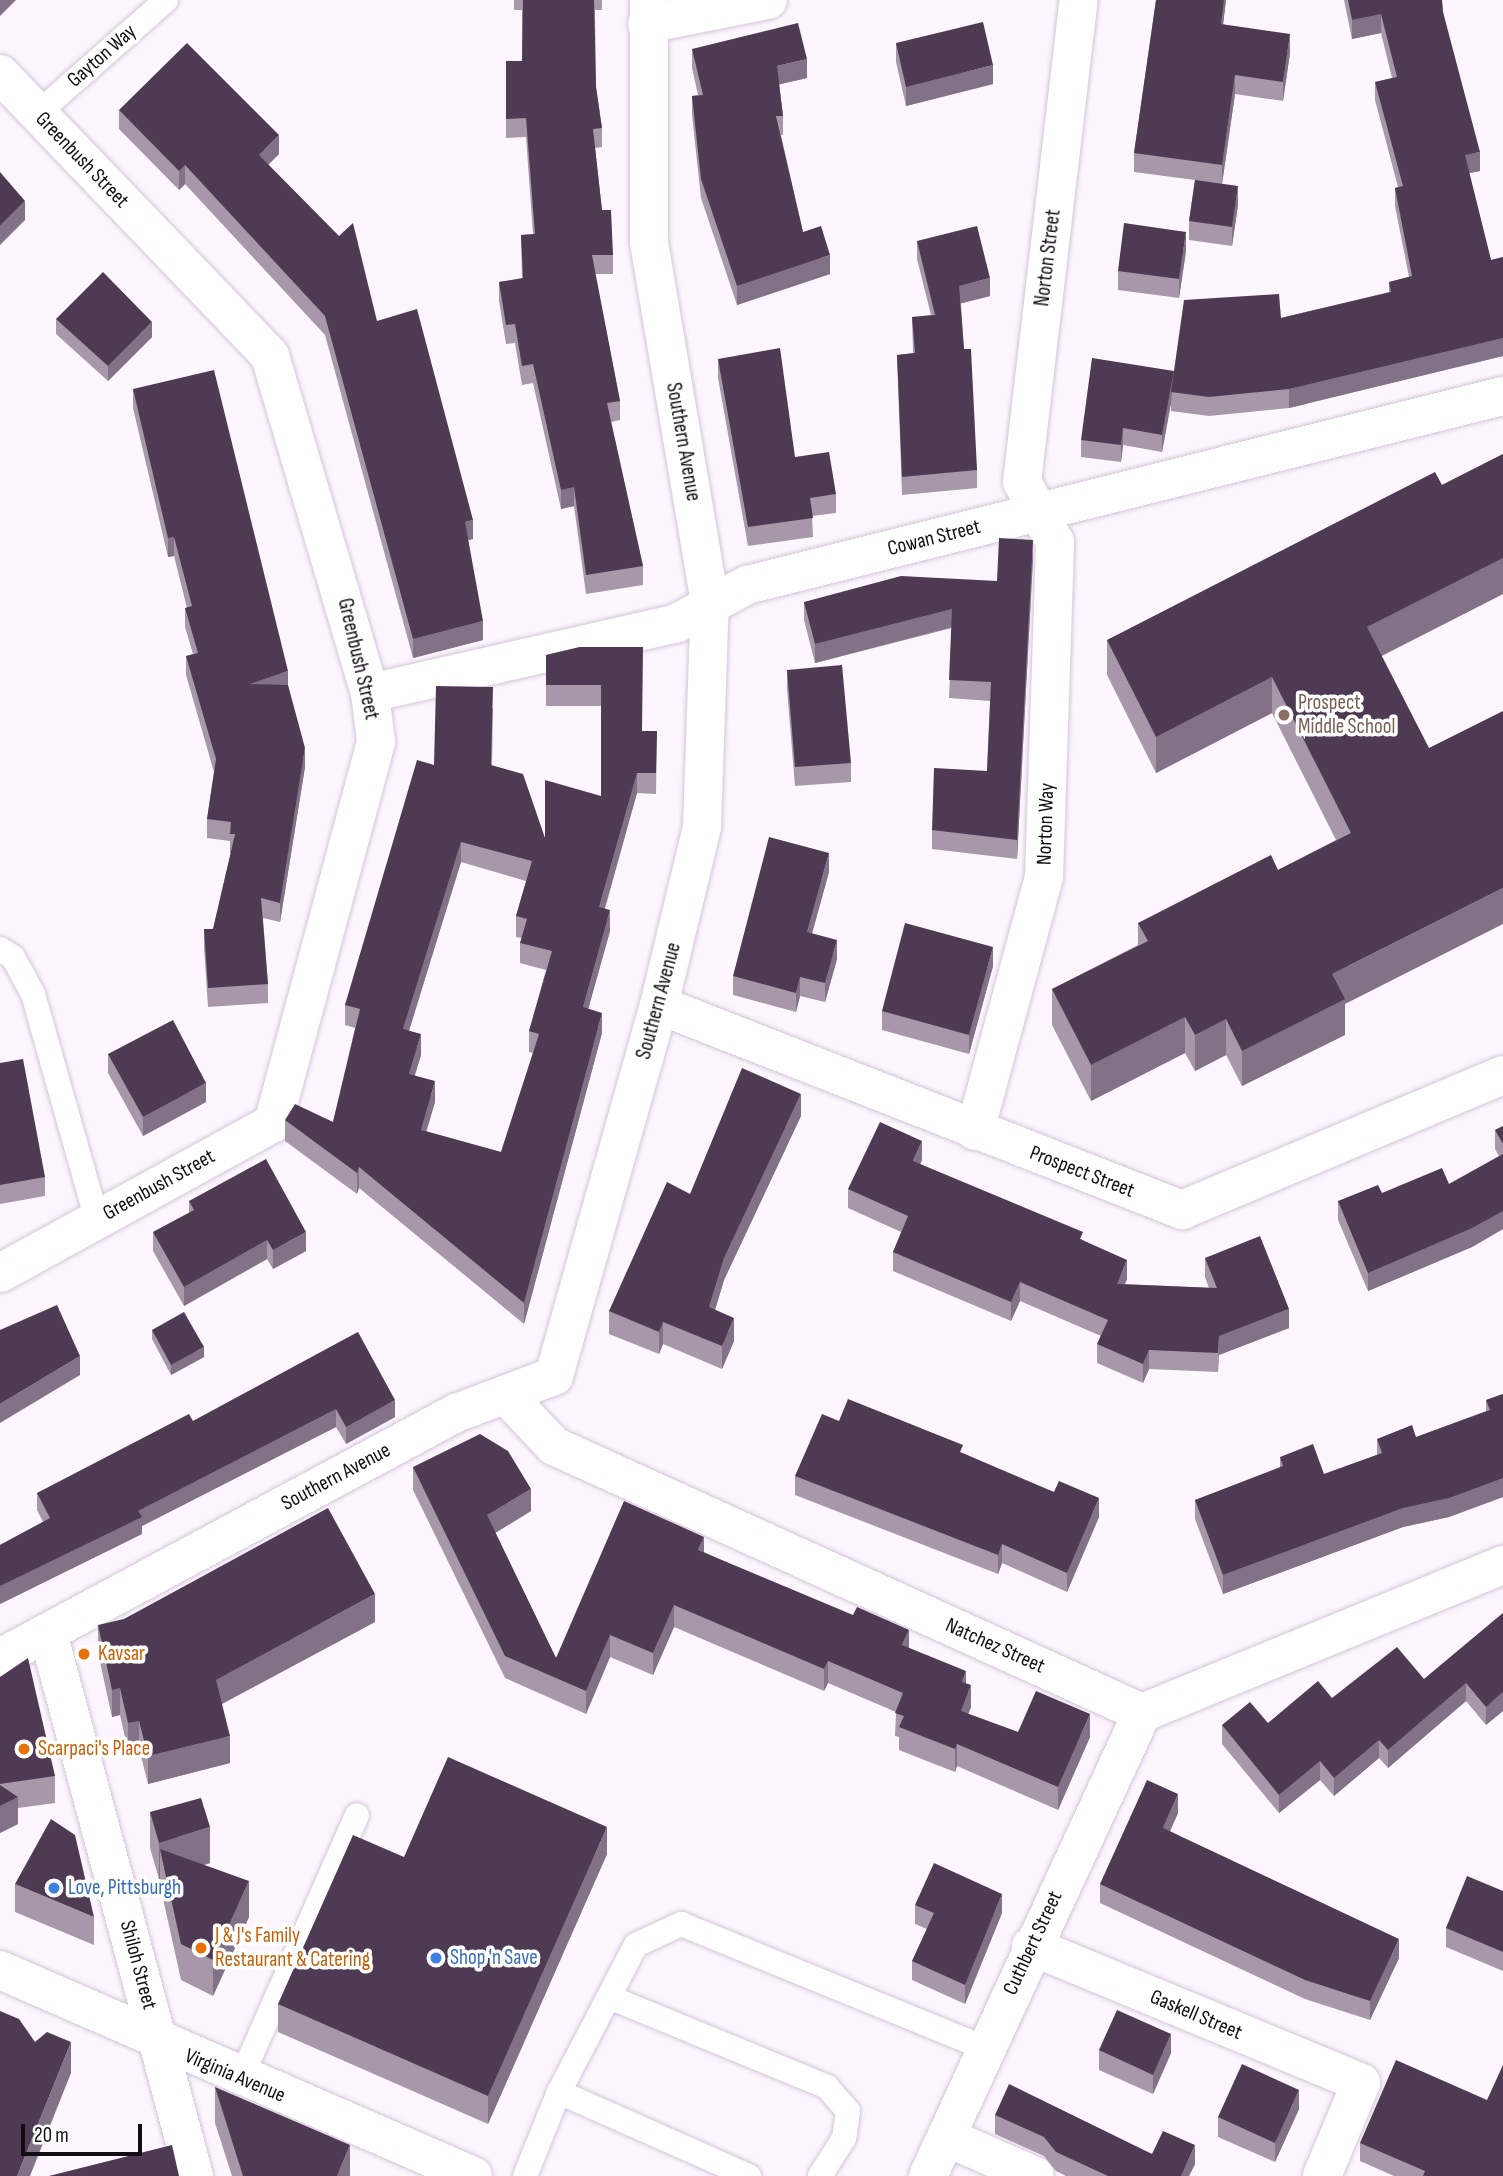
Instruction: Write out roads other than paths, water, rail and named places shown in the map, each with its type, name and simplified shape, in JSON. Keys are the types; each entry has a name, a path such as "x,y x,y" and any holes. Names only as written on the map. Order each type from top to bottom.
{"street":[{"path":"648,12 768,0"},
{"name":"Norton Street","path":"1038,512 1021,482 1079,0"},
{"name":"Southern Avenue","path":"0,1658 456,1413 508,1396 554,1376 659,1005 702,827 710,603 649,242 648,12"},
{"name":"Greenbush Street","path":"0,74 270,356 370,694 376,742 273,1123 0,1273"},
{"name":"Cowan Street","path":"370,694 677,623 747,585 1503,396"},
{"name":"Norton Way","path":"975,1131 1044,877 1055,542 1038,512"},
{"name":"Prospect Street","path":"659,1005 1182,1210 1503,1075"},
{"name":"Natchez Street","path":"508,1396 554,1446 1142,1713"},
{"path":"1142,1713 1503,1565"},
{"name":"Shiloh Street","path":"48,1633 194,2176"},
{"name":"Cuthbert Street","path":"928,2176 1031,1946 1142,1713"},
{"name":"Gaskell Street","path":"1031,1946 1361,2083 1322,2176"},
{"name":"Virginia Avenue","path":"0,1970 160,2044 473,2176"},
{"path":"946,2137 1035,2176"}],"lane":[{"name":"Gayton Way","path":"38,113 166,0"},
{"path":"0,949 13,957 33,994 97,1220"},
{"path":"241,2078 357,1815"},
{"path":"525,2176 559,2092 636,1945 681,1924 985,2048"},
{"path":"609,1997 827,2087 848,2111 844,2138 820,2176"},
{"path":"559,2092 749,2176"}],"place":[{"name":"Prospect Middle School","path":"1284,715"},
{"name":"Kavsar","path":"84,1654"},
{"name":"Scarpaci's Place","path":"24,1749"},
{"name":"Love, Pittsburgh","path":"54,1888"},
{"name":"J & J's Family Restaurant & Catering","path":"201,1948"},
{"name":"Shop 'n Save","path":"436,1958"}]}
